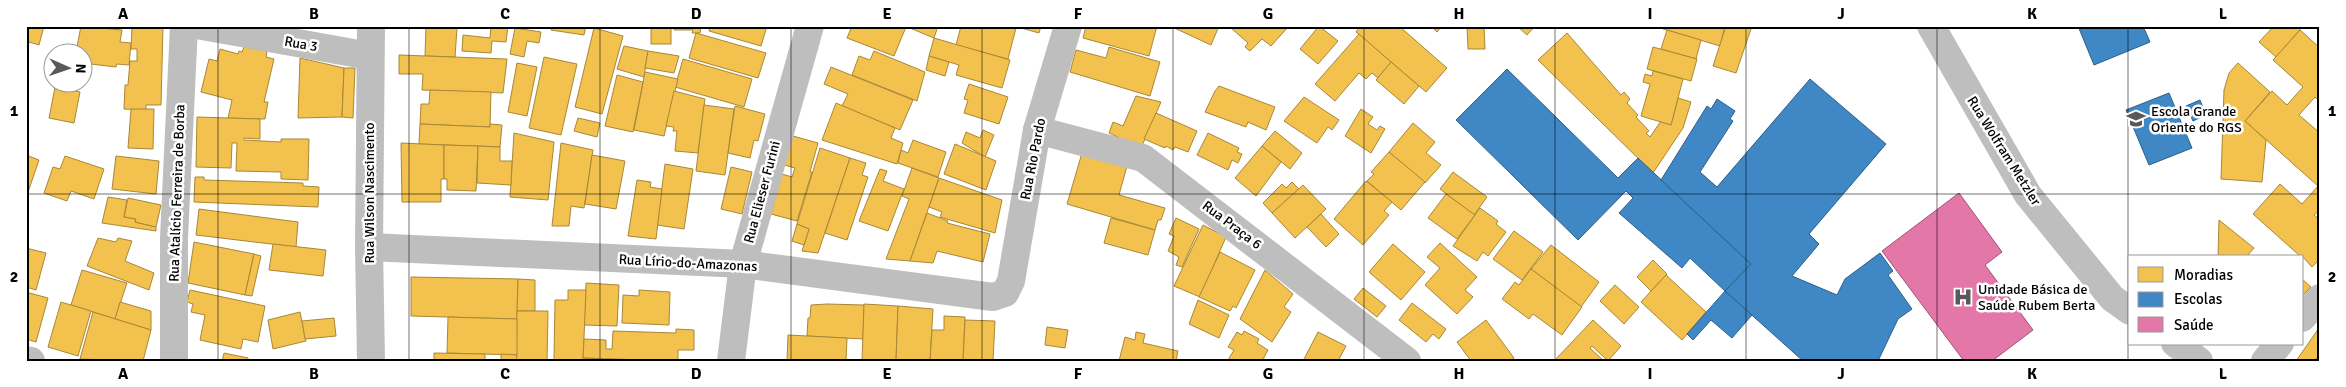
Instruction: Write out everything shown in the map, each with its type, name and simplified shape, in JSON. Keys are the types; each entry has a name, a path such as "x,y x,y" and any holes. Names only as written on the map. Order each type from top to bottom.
{"street":[{"name":"Rua Atalício Ferreira de Borba","path":"174,361 174,238 184,26"},
{"name":"Rua 3","path":"202,26 370,56"},
{"name":"Rua Wilson Nascimento","path":"370,361 371,26"},
{"name":"Rua Elieser Furini","path":"731,361 743,264 810,26"},
{"name":"Rua Rio Pardo","path":"1005,292 1011,281 1037,130 1068,26"},
{"name":"Rua Wolfram Metzler","path":"1931,26 2028,195 2112,298 2128,310"},
{"name":"Rua Praça 6","path":"1037,130 1143,158 1407,361"},
{"name":"Rua Lírio-do-Amazonas","path":"369,247 743,264 993,298 1005,292"},
{"path":"2304,316 2320,298"},
{"path":"2176,344 2199,361"},
{"path":"2265,361 2279,344"},
{"path":"26,360 31,361"}],"building: Moradias":[{"path":"26,26 44,26 39,45 29,42 26,53"},
{"path":"81,26 122,30 120,42 131,43 129,65 117,64 116,67 92,64 92,42 78,42"},
{"path":"132,26 163,26 161,105 146,105 146,110 124,109 125,85 128,85 130,61 137,61 137,49 131,49"},
{"path":"426,26 457,28 455,57 425,56"},
{"path":"491,26 508,26 506,42 492,41 491,53 462,51 463,35 490,38"},
{"path":"552,26 586,26 584,35 551,30"},
{"path":"651,26 671,26 671,44 651,44"},
{"path":"674,26 701,26 700,33 692,33 693,30 674,30"},
{"path":"710,26 767,26 761,46 709,31"},
{"path":"852,26 906,27 894,56 847,38"},
{"path":"905,26 938,26 934,38"},
{"path":"961,26 1008,26 1016,28 1008,59 956,45"},
{"path":"1014,26 1041,26 1039,33"},
{"path":"1086,26 1157,26 1149,56 1083,38"},
{"path":"1170,26 1219,26 1211,45"},
{"path":"1233,26 1289,26 1271,46 1262,39 1250,51 1245,47 1248,43 1231,28"},
{"path":"1319,26 1338,41 1318,64 1300,49"},
{"path":"1360,26 1399,26 1447,68 1426,92 1356,32"},
{"path":"1431,26 1442,26 1437,32"},
{"path":"1467,26 1484,26 1485,49 1468,49"},
{"path":"1517,26 1535,26 1527,35"},
{"path":"1663,26 1725,26 1720,46 1663,29"},
{"path":"1726,26 1752,26 1736,73 1713,66"},
{"path":"2274,26 2303,26 2276,57 2259,42"},
{"path":"515,28 541,32 539,43 527,41 524,57 510,54"},
{"path":"594,28 623,36 602,114 575,107"},
{"path":"1667,30 1701,40 1696,59 1661,49"},
{"path":"2300,30 2320,48 2320,102 2315,97 2299,115 2320,133 2320,210 2314,215 2320,220 2320,259 2312,267 2304,258 2304,255 2299,255 2253,214 2280,184 2302,204 2318,186 2245,121 2272,91 2287,105 2303,87 2273,60"},
{"path":"696,33 766,53 758,78 689,58"},
{"path":"1567,33 1621,95 1624,92 1630,99 1627,103 1638,115 1636,117 1649,131 1646,133 1650,137 1661,121 1671,125 1678,98 1691,102 1683,128 1653,173 1538,60"},
{"path":"1359,34 1391,62 1378,78 1372,73 1366,79 1359,73 1335,101 1315,84"},
{"path":"934,38 1010,60 1002,88 956,75 959,65 929,56"},
{"path":"624,46 648,51 644,77 617,69"},
{"path":"244,47 267,51 266,57 274,59 264,102 268,102 265,119 228,118 232,100 201,92 209,59 217,61 220,49 238,54 239,51 242,52"},
{"path":"1109,47 1160,62 1150,96 1070,72 1076,50 1106,58"},
{"path":"1653,47 1697,59 1691,81 1647,69"},
{"path":"648,51 679,56 674,73 645,68"},
{"path":"874,51 925,72 917,101 852,75 859,56 870,60"},
{"path":"399,55 507,59 503,93 422,90 423,74 399,74"},
{"path":"929,56 949,62 945,76 926,70"},
{"path":"544,57 577,64 561,135 529,128"},
{"path":"300,58 344,68 342,117 298,118"},
{"path":"683,59 752,79 744,107 675,87"},
{"path":"1391,62 1419,86 1404,104 1376,80"},
{"path":"517,63 537,67 527,116 508,112"},
{"path":"2238,63 2270,92 2245,121 2266,140 2262,182 2221,179 2224,90 2229,73"},
{"path":"831,67 913,100 900,130 842,106 848,94 824,84"},
{"path":"344,68 355,68 353,118 342,117"},
{"path":"1653,71 1683,79 1671,125 1641,116 1650,84 1643,82 1645,74 1652,76"},
{"path":"645,72 678,79 664,136 634,130"},
{"path":"617,75 643,82 633,132 605,126"},
{"path":"969,84 1008,97 999,124 964,113 968,100 964,99"},
{"path":"1219,86 1275,107 1266,130 1248,122 1246,127 1205,112"},
{"path":"430,90 491,92 490,127 420,124 421,104 429,104"},
{"path":"674,91 705,99 698,153 675,151 677,131 673,131 674,127 666,126"},
{"path":"54,92 80,92 74,123 49,118"},
{"path":"1136,96 1161,102 1141,148 1109,133 1113,122 1123,126"},
{"path":"1304,97 1339,120 1332,130 1328,127 1317,143 1284,121"},
{"path":"836,103 895,128 891,138 903,143 897,164 822,140"},
{"path":"704,105 734,109 725,175 696,171"},
{"path":"735,106 765,114 758,141 754,140 750,158 728,153"},
{"path":"131,109 154,109 153,149 128,148"},
{"path":"1361,109 1373,117 1368,124 1377,130 1380,126 1385,129 1371,153 1345,136"},
{"path":"1156,113 1197,131 1188,152 1175,147 1173,150 1166,146 1165,148 1144,139"},
{"path":"197,117 260,119 260,139 244,138 244,140 281,142 281,139 309,139 308,180 281,179 281,172 236,171 237,143 232,143 231,168 196,167"},
{"path":"578,118 600,123 597,137 574,131"},
{"path":"1413,123 1435,142 1426,153 1441,165 1425,183 1389,152"},
{"path":"420,124 490,127 490,124 502,125 500,147 419,144"},
{"path":"983,130 994,135 985,157 962,143 966,132 980,138"},
{"path":"1275,131 1302,153 1290,169 1262,146"},
{"path":"514,133 554,142 548,200 510,197"},
{"path":"1208,133 1239,148 1237,152 1242,154 1238,163 1232,160 1228,170 1197,155"},
{"path":"793,136 818,143 810,172 812,172 797,221 771,214 782,174 792,177 795,168 784,165"},
{"path":"913,140 946,152 938,177 898,163 901,150 908,153"},
{"path":"401,143 444,145 444,179 441,179 441,202 402,202"},
{"path":"561,143 593,150 584,208 571,206 569,226 552,226"},
{"path":"955,144 996,161 986,190 944,174"},
{"path":"444,145 478,146 476,191 447,190 447,179 444,179"},
{"path":"478,146 500,147 500,161 512,161 511,185 477,183"},
{"path":"1262,146 1281,162 1256,196 1235,178"},
{"path":"820,148 850,158 818,253 802,251 809,229 797,224"},
{"path":"1389,152 1425,182 1401,210 1367,181 1374,174 1371,172"},
{"path":"1082,153 1127,166 1119,195 1165,208 1155,230 1067,204"},
{"path":"26,155 39,160 27,195 26,195"},
{"path":"592,155 625,161 616,209 585,204"},
{"path":"65,156 104,169 94,199 71,191 67,201 44,193 53,167 60,169"},
{"path":"116,156 159,161 156,194 112,189"},
{"path":"850,158 866,163 862,175 868,177 847,240 825,233"},
{"path":"665,164 693,169 684,229 657,225"},
{"path":"731,167 752,172 742,214 721,209"},
{"path":"912,168 939,178 910,261 886,259 909,199 902,196"},
{"path":"880,169 887,171 883,181 904,189 888,231 859,221"},
{"path":"1453,172 1487,197 1474,215 1440,189"},
{"path":"195,177 204,177 204,180 303,183 303,186 319,187 318,207 194,202"},
{"path":"939,178 1002,200 995,233 940,217 942,212 929,207"},
{"path":"637,180 651,182 650,187 662,189 656,239 628,236"},
{"path":"1366,181 1392,202 1384,211 1389,215 1363,245 1334,219"},
{"path":"1292,182 1299,189 1272,213 1263,203 1282,184 1286,188"},
{"path":"1303,185 1326,209 1295,238 1272,213"},
{"path":"1446,194 1475,215 1457,239 1428,218"},
{"path":"108,197 127,200 124,217 136,219 135,222 156,227 156,231 102,223"},
{"path":"128,198 161,205 156,227 135,222 136,219 124,217"},
{"path":"1480,208 1498,221 1496,224 1506,232 1488,256 1483,252 1477,261 1453,246"},
{"path":"199,209 298,222 296,247 196,235"},
{"path":"927,213 948,221 947,223 990,234 983,262 937,251 933,263 910,261"},
{"path":"1321,214 1339,234 1326,247 1307,227"},
{"path":"1111,218 1155,230 1148,255 1104,243"},
{"path":"1176,218 1199,229 1182,267 1176,265 1179,257 1168,251 1174,236 1169,234"},
{"path":"2219,220 2254,248 2248,255 2218,255"},
{"path":"797,224 809,229 804,245 792,241"},
{"path":"1203,225 1226,237 1200,297 1174,286"},
{"path":"1514,231 1543,252 1522,280 1493,259"},
{"path":"98,238 116,242 118,238 132,241 125,261 154,273 149,290 87,266"},
{"path":"194,242 254,254 245,295 188,283"},
{"path":"1440,243 1477,277 1465,290 1473,297 1457,314 1425,285 1440,268 1427,257"},
{"path":"273,244 326,250 323,276 269,270"},
{"path":"1393,244 1425,272 1401,300 1369,272"},
{"path":"1551,245 1599,282 1581,307 1531,269"},
{"path":"26,248 46,253 36,290 26,287"},
{"path":"1220,252 1255,270 1236,308 1233,306 1230,311 1199,297"},
{"path":"254,254 261,256 252,296 245,295"},
{"path":"1653,260 1667,274 1651,291 1637,277"},
{"path":"1531,269 1582,307 1562,335 1533,314 1529,319 1502,299 1515,282 1519,285"},
{"path":"82,270 127,283 115,319 71,305"},
{"path":"1265,270 1293,294 1284,307 1291,312 1272,342 1240,319"},
{"path":"1666,275 1706,312 1682,340 1641,302"},
{"path":"411,277 518,279 517,319 411,316"},
{"path":"518,279 535,280 535,311 517,311"},
{"path":"2304,281 2311,287 2304,294"},
{"path":"586,283 619,285 617,326 584,325"},
{"path":"1615,285 1639,307 1624,324 1600,301"},
{"path":"1363,288 1386,306 1377,317 1354,299"},
{"path":"190,290 265,306 258,342 243,339 241,349 200,340 205,315 191,312 193,304 187,302"},
{"path":"568,290 586,290 583,361 555,361 554,358 555,300 568,300"},
{"path":"639,290 670,292 669,325 622,323 623,295 639,296"},
{"path":"26,292 48,298 36,342 26,339"},
{"path":"1198,300 1229,315 1219,338 1189,324"},
{"path":"61,302 91,311 78,356 48,347"},
{"path":"120,302 151,311 151,330 115,319"},
{"path":"1412,303 1446,329 1439,339 1433,334 1426,342 1399,320"},
{"path":"864,304 898,306 896,361 862,361"},
{"path":"811,305 864,305 863,339 807,336"},
{"path":"898,306 933,309 930,361 896,361"},
{"path":"517,311 548,311 547,361 516,361"},
{"path":"93,312 151,330 143,361 80,359"},
{"path":"300,312 306,341 273,349 268,320"},
{"path":"944,316 965,317 963,361 930,361 932,330 944,330"},
{"path":"448,317 517,319 517,355 447,353"},
{"path":"334,318 336,336 305,339 302,321"},
{"path":"965,320 995,321 993,361 963,361"},
{"path":"1486,320 1514,358 1510,361 1471,361 1457,342"},
{"path":"1593,320 1621,346 1608,361 1592,346 1590,348 1604,361 1554,361"},
{"path":"1047,327 1068,330 1065,348 1045,345"},
{"path":"2319,328 2320,353 2316,359 2319,361 2296,361"},
{"path":"676,329 694,330 694,350 678,350 678,361 583,358 584,339 606,340 606,349 612,349 613,331 676,333"},
{"path":"1244,331 1259,339 1257,343 1268,350 1262,361 1228,360 1234,350 1228,347 1237,332 1242,335"},
{"path":"1136,332 1145,334 1143,343 1178,351 1176,361 1119,361 1125,337 1135,340"},
{"path":"1318,332 1346,346 1338,361 1303,361"},
{"path":"788,335 847,338 846,361 787,361"},
{"path":"224,353 248,358 248,361 222,361"},
{"path":"434,353 485,354 485,361 434,361"},
{"path":"501,354 517,355 516,361 501,361"},
{"path":"583,358 603,359 603,361 583,361"},
{"path":"607,359 644,361 607,361"}],"building: Escolas":[{"path":"2078,26 2143,26 2150,42 2094,65"},
{"path":"1507,69 1618,178 1638,158 1751,264 1725,291 1690,258 1682,268 1619,213 1633,198 1626,191 1578,240 1456,120"},
{"path":"1810,79 1886,144 1809,234 1819,244 1792,276 1837,295 1845,279 1880,253 1893,271 1888,275 1912,309 1898,319 1878,361 1803,361 1725,291 1751,264 1661,180 1707,106 1711,109 1717,99 1735,111 1730,119 1733,121 1700,172 1717,187"},
{"path":"2169,93 2192,148 2149,165 2126,110"},
{"path":"2200,100 2206,115 2193,121 2186,106"},
{"path":"1725,291 1752,315 1732,338 1711,320 1693,340 1687,334"}],"building: Saúde":[{"name":"Unidade Básica de Saúde Rubem Berta","path":"1959,193 2002,252 1985,265 2033,330 1992,361 1964,361 1882,251"}],"place":[{"name":"Escola Grande Oriente do RGS","path":"2136,119"},
{"name":"Unidade Básica de Saúde Rubem Berta","path":"1963,297"}]}
